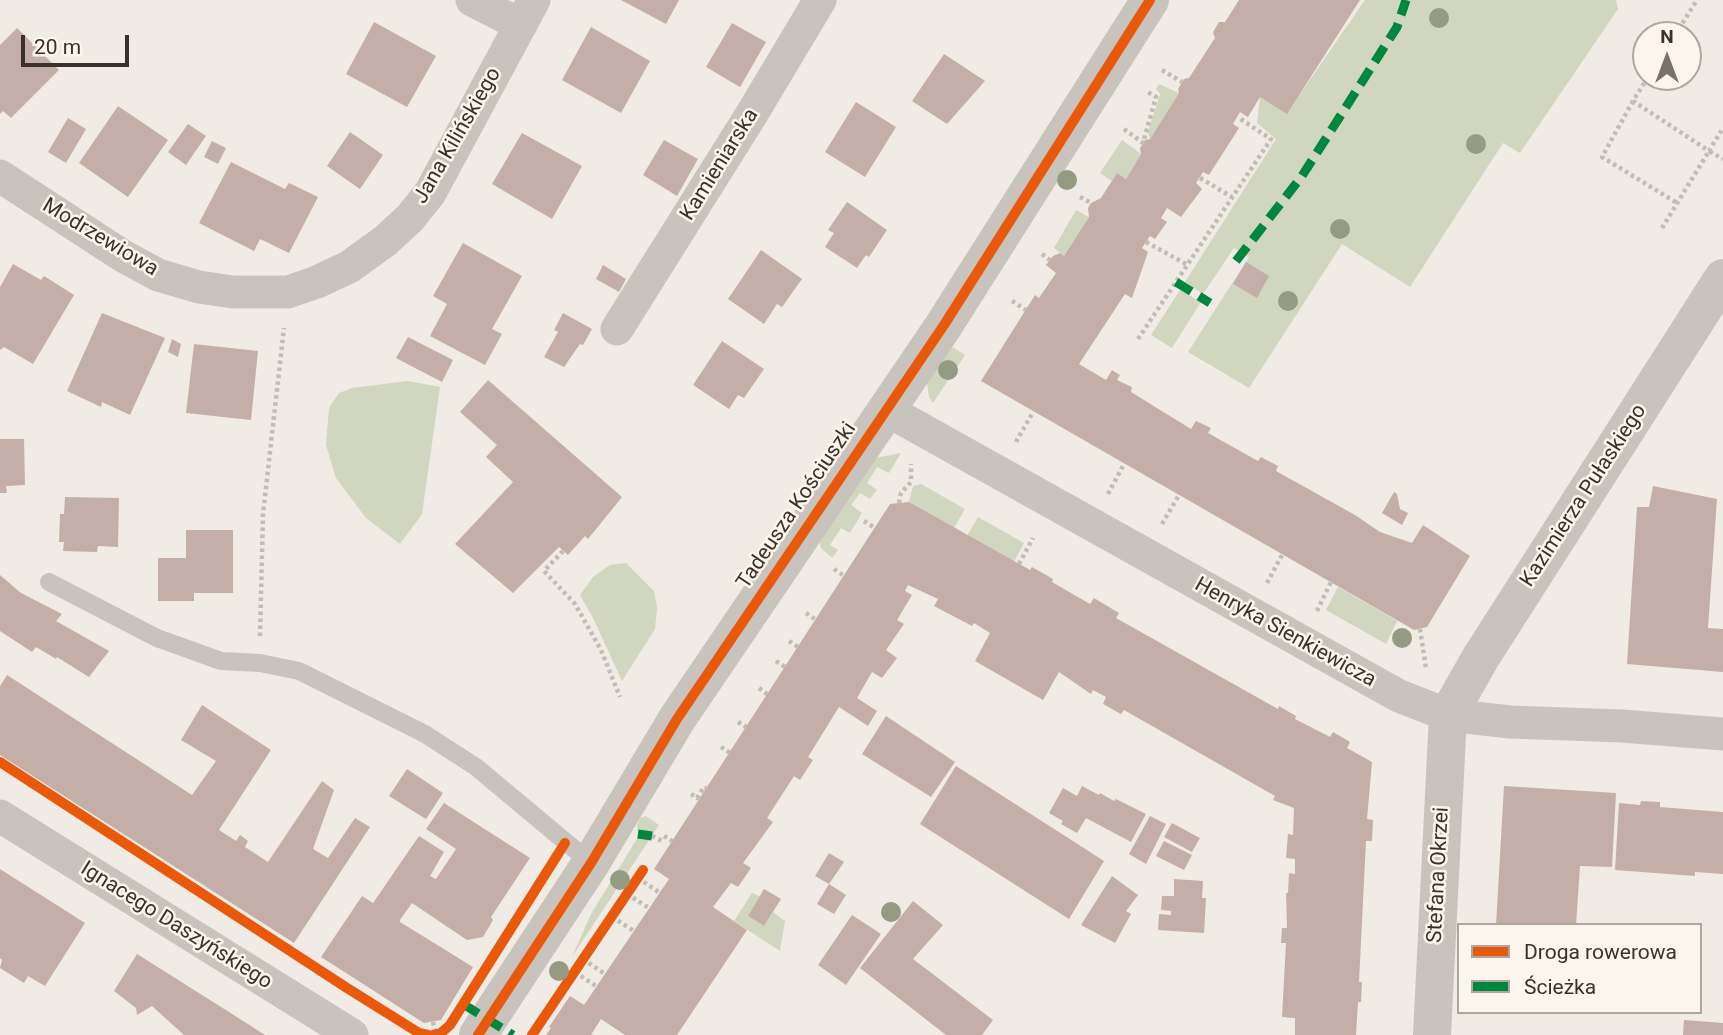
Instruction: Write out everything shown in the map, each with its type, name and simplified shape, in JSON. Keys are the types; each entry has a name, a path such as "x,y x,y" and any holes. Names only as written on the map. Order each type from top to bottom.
{"street":[{"path":"472,0 528,13"},
{"name":"Kamieniarska","path":"617,329 820,0"},
{"name":"Tadeusza Kościuszki","path":"478,1035 591,863 677,719 944,325 1150,0"},
{"name":"Jana Kilińskiego","path":"288,292 349,267 385,241 410,218 430,192 528,13"},
{"name":"Modrzewiowa","path":"0,176 123,256 158,275 200,287 233,292 288,292"},
{"name":"Kazimierza Pułaskiego","path":"1448,715 1481,657 1723,278"},
{"name":"Henryka Sienkiewicza","path":"885,409 1399,696 1448,715 1510,722 1622,726 1723,734"},
{"name":"Stefana Okrzei","path":"1432,1035 1448,715"},
{"name":"Ignacego Daszyńskiego","path":"0,816 352,1035"}],"lane":[{"path":"49,582 158,638 221,662 260,663 299,671 425,734 476,767 591,863"}],"path":[{"path":"1684,21 1697,0"},
{"path":"1162,70 1182,82"},
{"path":"1639,91 1602,157 1677,203"},
{"path":"1124,129 1143,143 1156,97 1148,92"},
{"path":"1633,101 1723,159"},
{"path":"1139,340 1271,139 1238,118"},
{"path":"1662,228 1723,128"},
{"path":"1200,178 1232,197"},
{"path":"1080,197 1091,204"},
{"path":"1146,242 1188,265"},
{"path":"1042,254 1050,260"},
{"path":"260,663 263,514 288,292"},
{"path":"1012,301 1026,310"},
{"path":"1014,446 1033,412"},
{"path":"899,503 901,493 911,482 911,463"},
{"path":"1106,497 1124,464"},
{"path":"1160,528 1179,495"},
{"path":"864,521 875,528"},
{"path":"1018,564 1033,538"},
{"path":"563,551 544,571 575,604 601,650 620,697"},
{"path":"1265,587 1282,555"},
{"path":"834,569 844,576"},
{"path":"1315,615 1331,582"},
{"path":"807,613 816,620"},
{"path":"1420,629 1426,669"},
{"path":"789,641 798,648"},
{"path":"776,661 785,667"},
{"path":"759,688 767,694"},
{"path":"738,722 746,727"},
{"path":"721,747 730,752"},
{"path":"691,794 697,798 704,787 706,788"},
{"path":"652,836 672,841"},
{"path":"638,878 660,893"},
{"path":"627,894 649,908"},
{"path":"612,916 634,930"},
{"path":"583,959 605,974"},
{"path":"575,972 596,986"},
{"path":"432,1022 436,1034"}],"green space":[{"path":"1365,0 1616,0 1618,9 1520,153 1503,143 1410,287 1342,244 1249,388 1188,352 1249,257 1234,248 1203,294 1185,282 1276,139 1257,123 1260,97 1287,113"},
{"path":"1159,84 1179,93 1150,139 1148,132 1160,94 1156,89"},
{"path":"1122,140 1141,154 1126,179 1117,173 1112,181 1100,173"},
{"path":"1076,210 1089,217 1064,256 1054,248"},
{"path":"1180,290 1201,302 1172,348 1151,335"},
{"path":"951,346 965,355 933,403 929,397 927,383"},
{"path":"408,381 440,387 422,514 400,544 366,518 336,478 326,445 329,408 339,393 352,388"},
{"path":"901,453 889,473 877,467 867,483 877,490 870,499 860,493 851,505 862,513 850,533 841,528 830,545 838,550 832,558 821,548 819,539 875,458"},
{"path":"921,484 965,509 954,528 909,502 913,486"},
{"path":"978,517 1024,543 1014,562 967,536"},
{"path":"626,563 654,591 657,608 655,629 622,681 580,595 593,577 610,565"},
{"path":"1338,587 1397,621 1386,644 1326,610"},
{"path":"646,816 659,825 572,957 591,914 638,837 637,825 640,818"},
{"path":"752,893 760,896 748,916 764,926 773,912 785,921 780,951 734,921"}],"building":[{"path":"621,0 679,0 666,24"},
{"path":"1239,0 1360,0 1287,114 1260,97 1248,117 1240,112 1233,124 1239,128 1209,175 1203,172 1196,183 1202,189 1181,217 1167,208 1161,218 1167,222 1155,239 1150,236 1142,248 1148,252 1132,298 1125,294 1079,364 1106,380 1112,370 1120,375 1117,380 1132,387 1131,392 1191,429 1196,421 1211,428 1208,433 1258,461 1261,457 1278,466 1276,471 1380,532 1412,543 1423,525 1470,556 1427,627 1414,630 981,381 1035,295 1039,298 1056,273 1046,265 1053,256 1060,253 1064,256 1089,217 1088,208 1091,203 1101,198 1117,173 1126,179 1141,154 1140,148 1145,140 1150,139 1179,93 1178,89 1184,79 1189,78 1215,38 1213,32 1219,22 1225,22"},
{"path":"374,22 436,56 407,107 346,74"},
{"path":"732,23 766,42 740,87 706,67"},
{"path":"591,27 650,61 621,113 562,80"},
{"path":"17,28 59,70 11,118 3,111 0,114 0,45"},
{"path":"944,54 985,81 947,124 912,101"},
{"path":"856,102 896,127 865,177 825,152"},
{"path":"118,106 168,140 128,197 79,163"},
{"path":"68,118 86,129 66,163 48,152"},
{"path":"188,124 206,136 186,165 168,152"},
{"path":"350,132 383,155 360,189 327,166"},
{"path":"522,133 582,166 552,219 492,184"},
{"path":"664,140 698,159 677,196 643,175"},
{"path":"212,141 226,148 218,164 204,157"},
{"path":"231,162 285,189 289,183 318,197 289,253 260,239 254,251 199,223"},
{"path":"847,202 887,230 869,257 866,255 857,268 825,247 834,233 828,230"},
{"path":"463,243 522,276 492,329 502,334 485,365 430,336 447,304 433,296"},
{"path":"761,250 802,279 782,307 777,304 764,324 728,299"},
{"path":"1246,262 1269,276 1257,298 1233,284"},
{"path":"13,264 41,280 44,276 74,295 33,364 4,347 0,350 0,287"},
{"path":"603,265 626,279 619,292 596,279"},
{"path":"102,313 165,338 130,415 102,402 101,407 67,391"},
{"path":"563,313 592,329 583,345 580,344 564,367 544,357 558,332 554,330"},
{"path":"408,337 453,360 442,382 396,358"},
{"path":"172,339 181,344 178,357 168,352"},
{"path":"722,341 764,369 744,398 738,395 729,409 693,385"},
{"path":"194,344 258,351 251,420 186,413"},
{"path":"488,380 622,497 588,539 585,536 568,555 559,547 513,593 455,544 513,482 486,457 497,445 460,412"},
{"path":"0,439 24,439 25,485 6,486 7,493 0,493"},
{"path":"1653,486 1717,499 1708,628 1723,629 1723,672 1627,664 1637,507 1649,507"},
{"path":"1394,492 1397,494 1400,509 1408,513 1402,525 1382,513"},
{"path":"65,497 119,498 118,547 98,546 97,552 63,551 64,542 59,542 60,514 64,514"},
{"path":"909,502 1030,570 1032,567 1090,604 1094,598 1119,613 1116,618 1278,709 1279,706 1296,716 1295,719 1330,737 1333,732 1350,742 1347,748 1372,762 1367,819 1373,820 1372,841 1366,841 1359,982 1362,982 1361,1002 1358,1002 1356,1035 1295,1035 1295,1018 1282,1017 1286,943 1281,943 1282,928 1287,928 1286,893 1289,873 1295,874 1295,859 1286,858 1288,834 1293,835 1294,808 1273,800 1275,796 1124,710 1121,714 1103,704 1106,697 1093,690 1091,694 1059,672 1043,700 975,661 990,633 934,606 938,599 908,585 905,591 912,595 897,620 904,624 886,650 897,658 882,678 872,672 857,698 877,711 868,726 839,707 808,757 813,760 800,780 794,776 767,818 773,822 743,863 751,868 738,887 731,883 713,907 747,930 677,1035 625,1035 601,1019 591,1035 546,1035 570,996 584,1005 669,879 654,869 890,504"},
{"path":"186,530 233,530 233,593 194,593 194,601 158,601 158,558 186,558"},
{"path":"0,575 21,593 62,614 56,621 109,651 89,677 36,647 32,652 0,631"},
{"path":"7,675 192,795 216,761 181,740 202,705 271,750 219,830 236,841 240,835 248,841 245,847 268,862 322,781 334,790 313,849 328,858 355,818 370,827 294,943 0,755 0,686"},
{"path":"886,716 955,762 931,797 862,754"},
{"path":"956,766 1104,861 1069,919 920,824"},
{"path":"407,769 443,793 426,819 389,796"},
{"path":"1082,786 1146,814 1131,842 1086,818 1077,833 1049,813 1063,788 1077,796"},
{"path":"1504,786 1616,793 1612,867 1580,866 1576,923 1496,923"},
{"path":"1641,801 1660,802 1660,807 1723,812 1723,874 1695,872 1695,876 1615,870 1619,803 1640,805"},
{"path":"444,803 530,858 491,917 493,920 483,937 467,940 412,903 400,920 473,967 441,1020 424,1023 321,957 362,896 373,903 419,836 444,852 430,876 436,879 456,849 426,829"},
{"path":"1150,816 1166,824 1146,864 1129,854"},
{"path":"1172,823 1200,838 1192,852 1164,837"},
{"path":"1164,841 1192,855 1184,870 1156,856"},
{"path":"829,853 844,862 829,884 815,876"},
{"path":"0,869 85,923 45,986 28,976 24,983 0,968"},
{"path":"1112,876 1138,895 1126,911 1131,914 1115,943 1081,925"},
{"path":"1174,879 1203,881 1202,898 1206,898 1204,933 1158,930 1159,914 1171,915 1171,911 1161,910 1162,896 1174,896"},
{"path":"829,884 846,895 834,914 817,904"},
{"path":"764,889 781,899 764,926 748,916"},
{"path":"913,901 943,925 913,959 993,1020 982,1035 946,1035 860,968"},
{"path":"852,915 881,934 846,985 818,965"},
{"path":"137,954 265,1035 184,1035 152,1006 137,1015 136,1008 114,991"},
{"path":"1684,1020 1723,1023 1723,1035 1683,1035"}],"marked path":[{"path":"1236,261 1302,176 1397,27 1406,0"},
{"path":"1176,282 1210,303"},
{"path":"638,834 652,836"},
{"path":"463,1004 513,1035"}],"cycle path":[{"path":"478,1035 591,863 677,719 944,325 1150,0"},
{"path":"0,762 347,988 419,1033 428,1035"},
{"path":"433,1035 441,1033 450,1025 565,843"},
{"path":"532,1035 643,870"}]}
